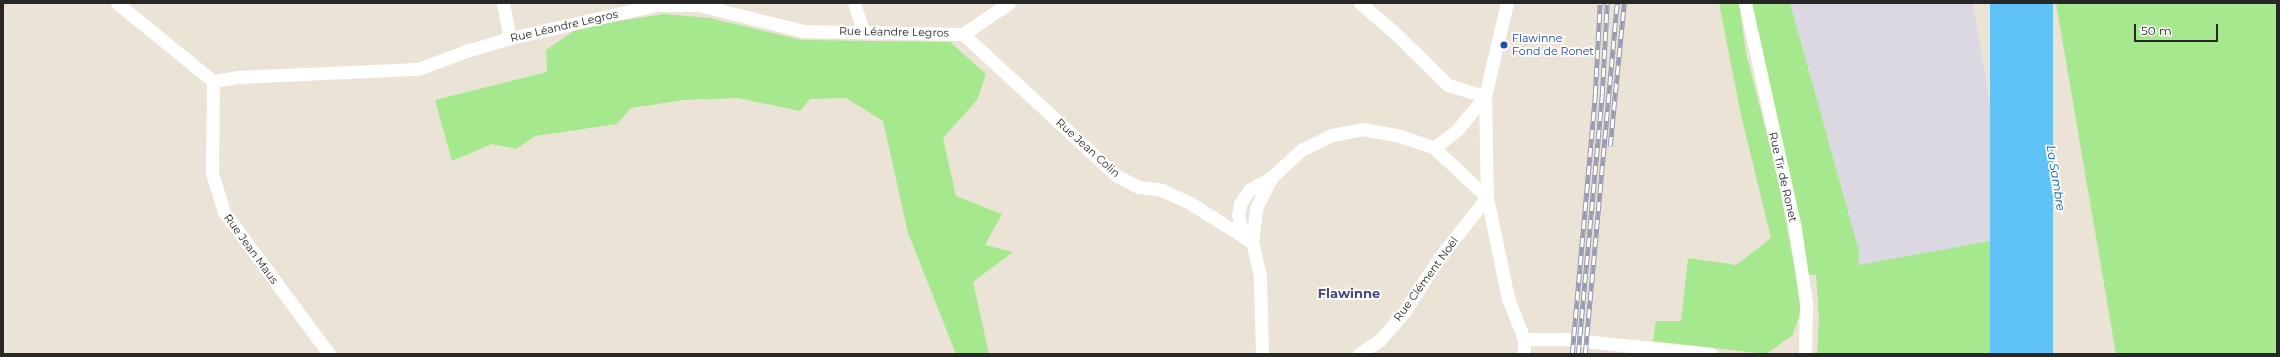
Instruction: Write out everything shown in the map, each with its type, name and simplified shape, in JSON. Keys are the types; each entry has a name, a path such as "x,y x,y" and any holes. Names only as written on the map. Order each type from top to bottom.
{"street":[{"path":"117,3 214,81"},
{"path":"503,3 510,38"},
{"path":"854,3 863,31"},
{"path":"963,34 1009,3"},
{"path":"1360,3 1394,32 1448,85 1485,96"},
{"path":"1507,3 1485,96 1487,197 1508,298 1524,339 1524,354"},
{"name":"Rue Tir de Ronet","path":"1745,3 1795,229 1806,303 1805,354"},
{"name":"Rue Léandre Legros","path":"214,81 239,76 418,69 466,51 510,38 656,5 699,5 803,31 963,34"},
{"name":"Rue Jean Colin","path":"963,34 1117,176 1139,187 1162,190 1190,203 1252,242"},
{"name":"Rue Jean Maus","path":"214,81 212,173 224,212 329,354"},
{"path":"1434,148 1457,130 1485,96"},
{"path":"1262,354 1260,276 1252,242 1256,208 1272,177 1301,150 1340,134 1362,129 1383,132 1434,148 1487,197"},
{"name":"Rue Clément Noël","path":"1359,354 1380,340 1404,312 1439,258 1487,197"},
{"path":"1524,339 1563,339 1711,354"}],"shaded area":[{"path":"1790,3 1973,3 2012,237 1858,265 1859,251"}],"green space":[{"path":"1719,3 1739,3 1746,53 1777,174 1802,307 1793,335 1766,354 1653,341 1656,321 1681,321 1688,258 1736,265 1771,238 1741,115"},
{"path":"1745,3 1790,3 1859,251 1858,265 2012,237 2023,264 2032,269 2045,349 2041,354 1817,354 1819,318 1816,275 1802,274"},
{"path":"2056,3 2277,3 2277,354 2116,354"},
{"path":"664,14 710,18 802,40 950,42 986,74 977,100 943,138 956,196 1002,214 985,245 1013,252 973,282 989,354 956,354 908,233 883,121 846,98 810,99 800,111 738,98 683,100 631,108 617,124 535,136 516,149 492,144 452,161 435,100 547,72 546,50 580,27"}],"water":[{"path":"1990,3 2053,3 2053,354 1990,354"}],"railway":[{"path":"1572,354 1595,95 1600,3"},
{"path":"1578,354 1602,95 1607,3"},
{"path":"1585,354 1617,3"},
{"path":"1610,146 1624,3"}],"place":[{"name":"Flawinne Fond de Ronet","path":"1504,45"}],"district":[{"name":"Flawinne","path":"1349,293"}],"water label":[{"name":"La Sambre","path":"2056,178"}]}
